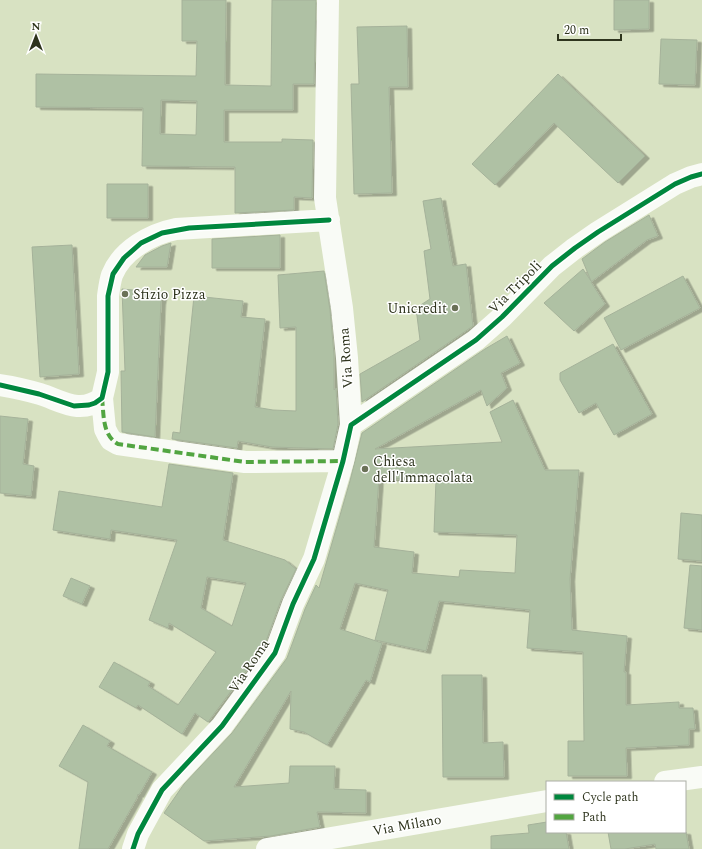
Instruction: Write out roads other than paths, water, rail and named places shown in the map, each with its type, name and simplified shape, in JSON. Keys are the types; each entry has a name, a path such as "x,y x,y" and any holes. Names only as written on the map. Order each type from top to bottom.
{"street":[{"name":"Via Roma","path":"133,849 138,834 162,790 222,726 275,653 293,604 314,559 343,461 351,425 344,323 325,198 328,0"},
{"name":"Via Tripoli","path":"351,425 476,340 502,317 552,266 580,244 675,184 702,174"},
{"path":"329,220 176,229 152,237 131,250 117,266 110,285 108,296 108,372 102,398 105,429 111,440 118,444 245,462 343,461"},
{"path":"0,385 39,394 74,406 89,405 102,398"},
{"path":"672,781 702,777"},
{"name":"Via Milano","path":"267,849 546,801"}],"place":[{"name":"Sfizio Pizza","path":"125,294"},
{"name":"Unicredit","path":"455,308"},
{"name":"Chiesa dell'Immacolata","path":"365,469"}]}
